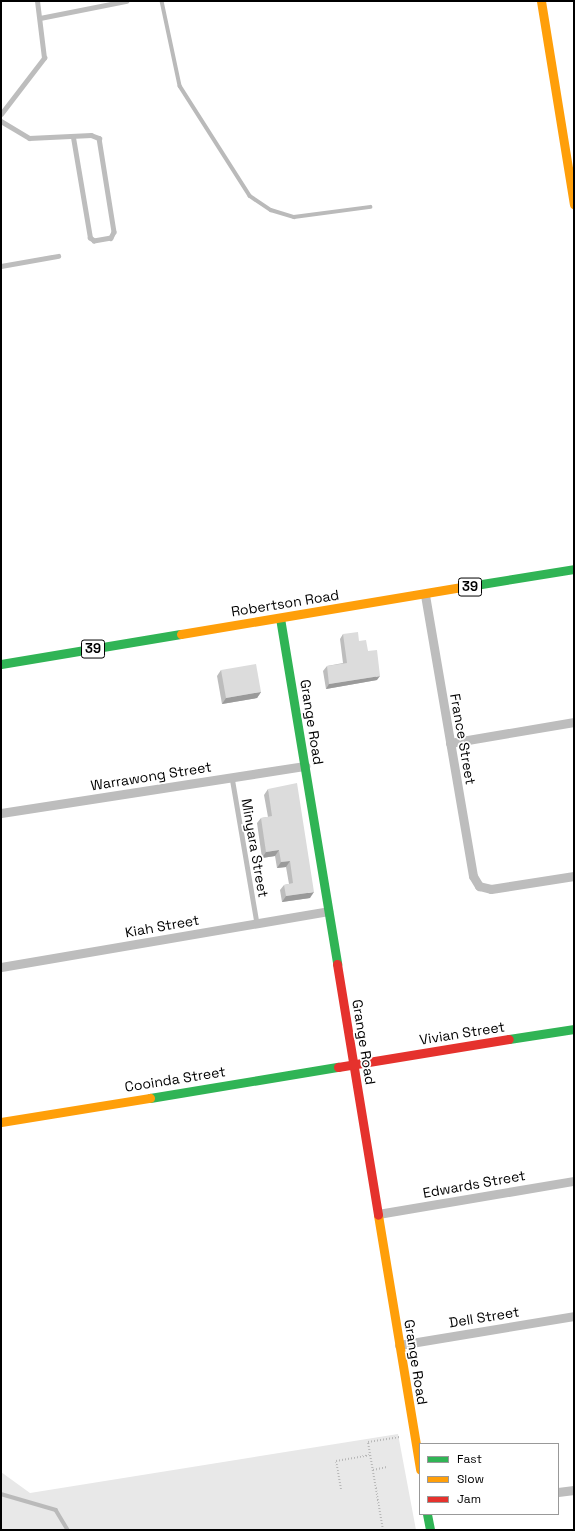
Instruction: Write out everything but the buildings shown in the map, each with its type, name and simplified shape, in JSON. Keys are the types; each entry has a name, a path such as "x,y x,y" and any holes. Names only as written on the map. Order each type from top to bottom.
{"main road":[{"path":"541,1 574,204"},
{"name":"Robertson Road","path":"1,664 425,595 574,569"},
{"name":"Grange Road","path":"280,618 419,1464"},
{"name":"Vivian Street","path":"354,1064 574,1029"},
{"name":"Cooinda Street","path":"1,1122 354,1064"},
{"path":"428,1515 430,1530"}],"street":[{"name":"France Street","path":"425,595 473,876 479,886 491,889 574,876"},
{"path":"450,743 574,722"},
{"name":"Warrawong Street","path":"1,813 305,766"},
{"name":"Kiah Street","path":"1,967 328,911"},
{"name":"Edwards Street","path":"378,1214 574,1181"},
{"name":"Dell Street","path":"400,1345 574,1316"},
{"path":"559,1492 574,1490"}],"lane":[{"path":"1,114 44,58 37,1"},
{"path":"40,18 126,1"},
{"path":"1,121 29,138 91,135 101,142 114,232 111,238 94,241 90,238 73,137"},
{"path":"1,266 58,256"},
{"name":"Minyara Street","path":"232,777 257,924"}],"path":[{"path":"383,1530 368,1442 400,1437"},
{"path":"341,1489 336,1461 370,1455"},
{"path":"373,1470 387,1467"}],"shaded area":[{"path":"398,1434 416,1530 1,1530 1,1472 30,1493"}],"waterway":[{"path":"162,1 180,86 250,196 271,210 294,217 370,207"},
{"path":"1,1494 56,1510 68,1530"}],"traffic: fast":[{"path":"463,587 574,569"},
{"path":"280,618 337,964"},
{"path":"1,664 181,634"},
{"path":"509,1039 574,1029"},
{"path":"150,1098 338,1067"},
{"path":"427,1515 430,1530"}],"traffic: slow":[{"path":"541,1 574,204"},
{"path":"181,634 463,587"},
{"path":"1,1122 150,1098"},
{"path":"378,1215 419,1464"}],"traffic: jam":[{"path":"337,964 378,1215"},
{"path":"338,1067 509,1039"}]}
